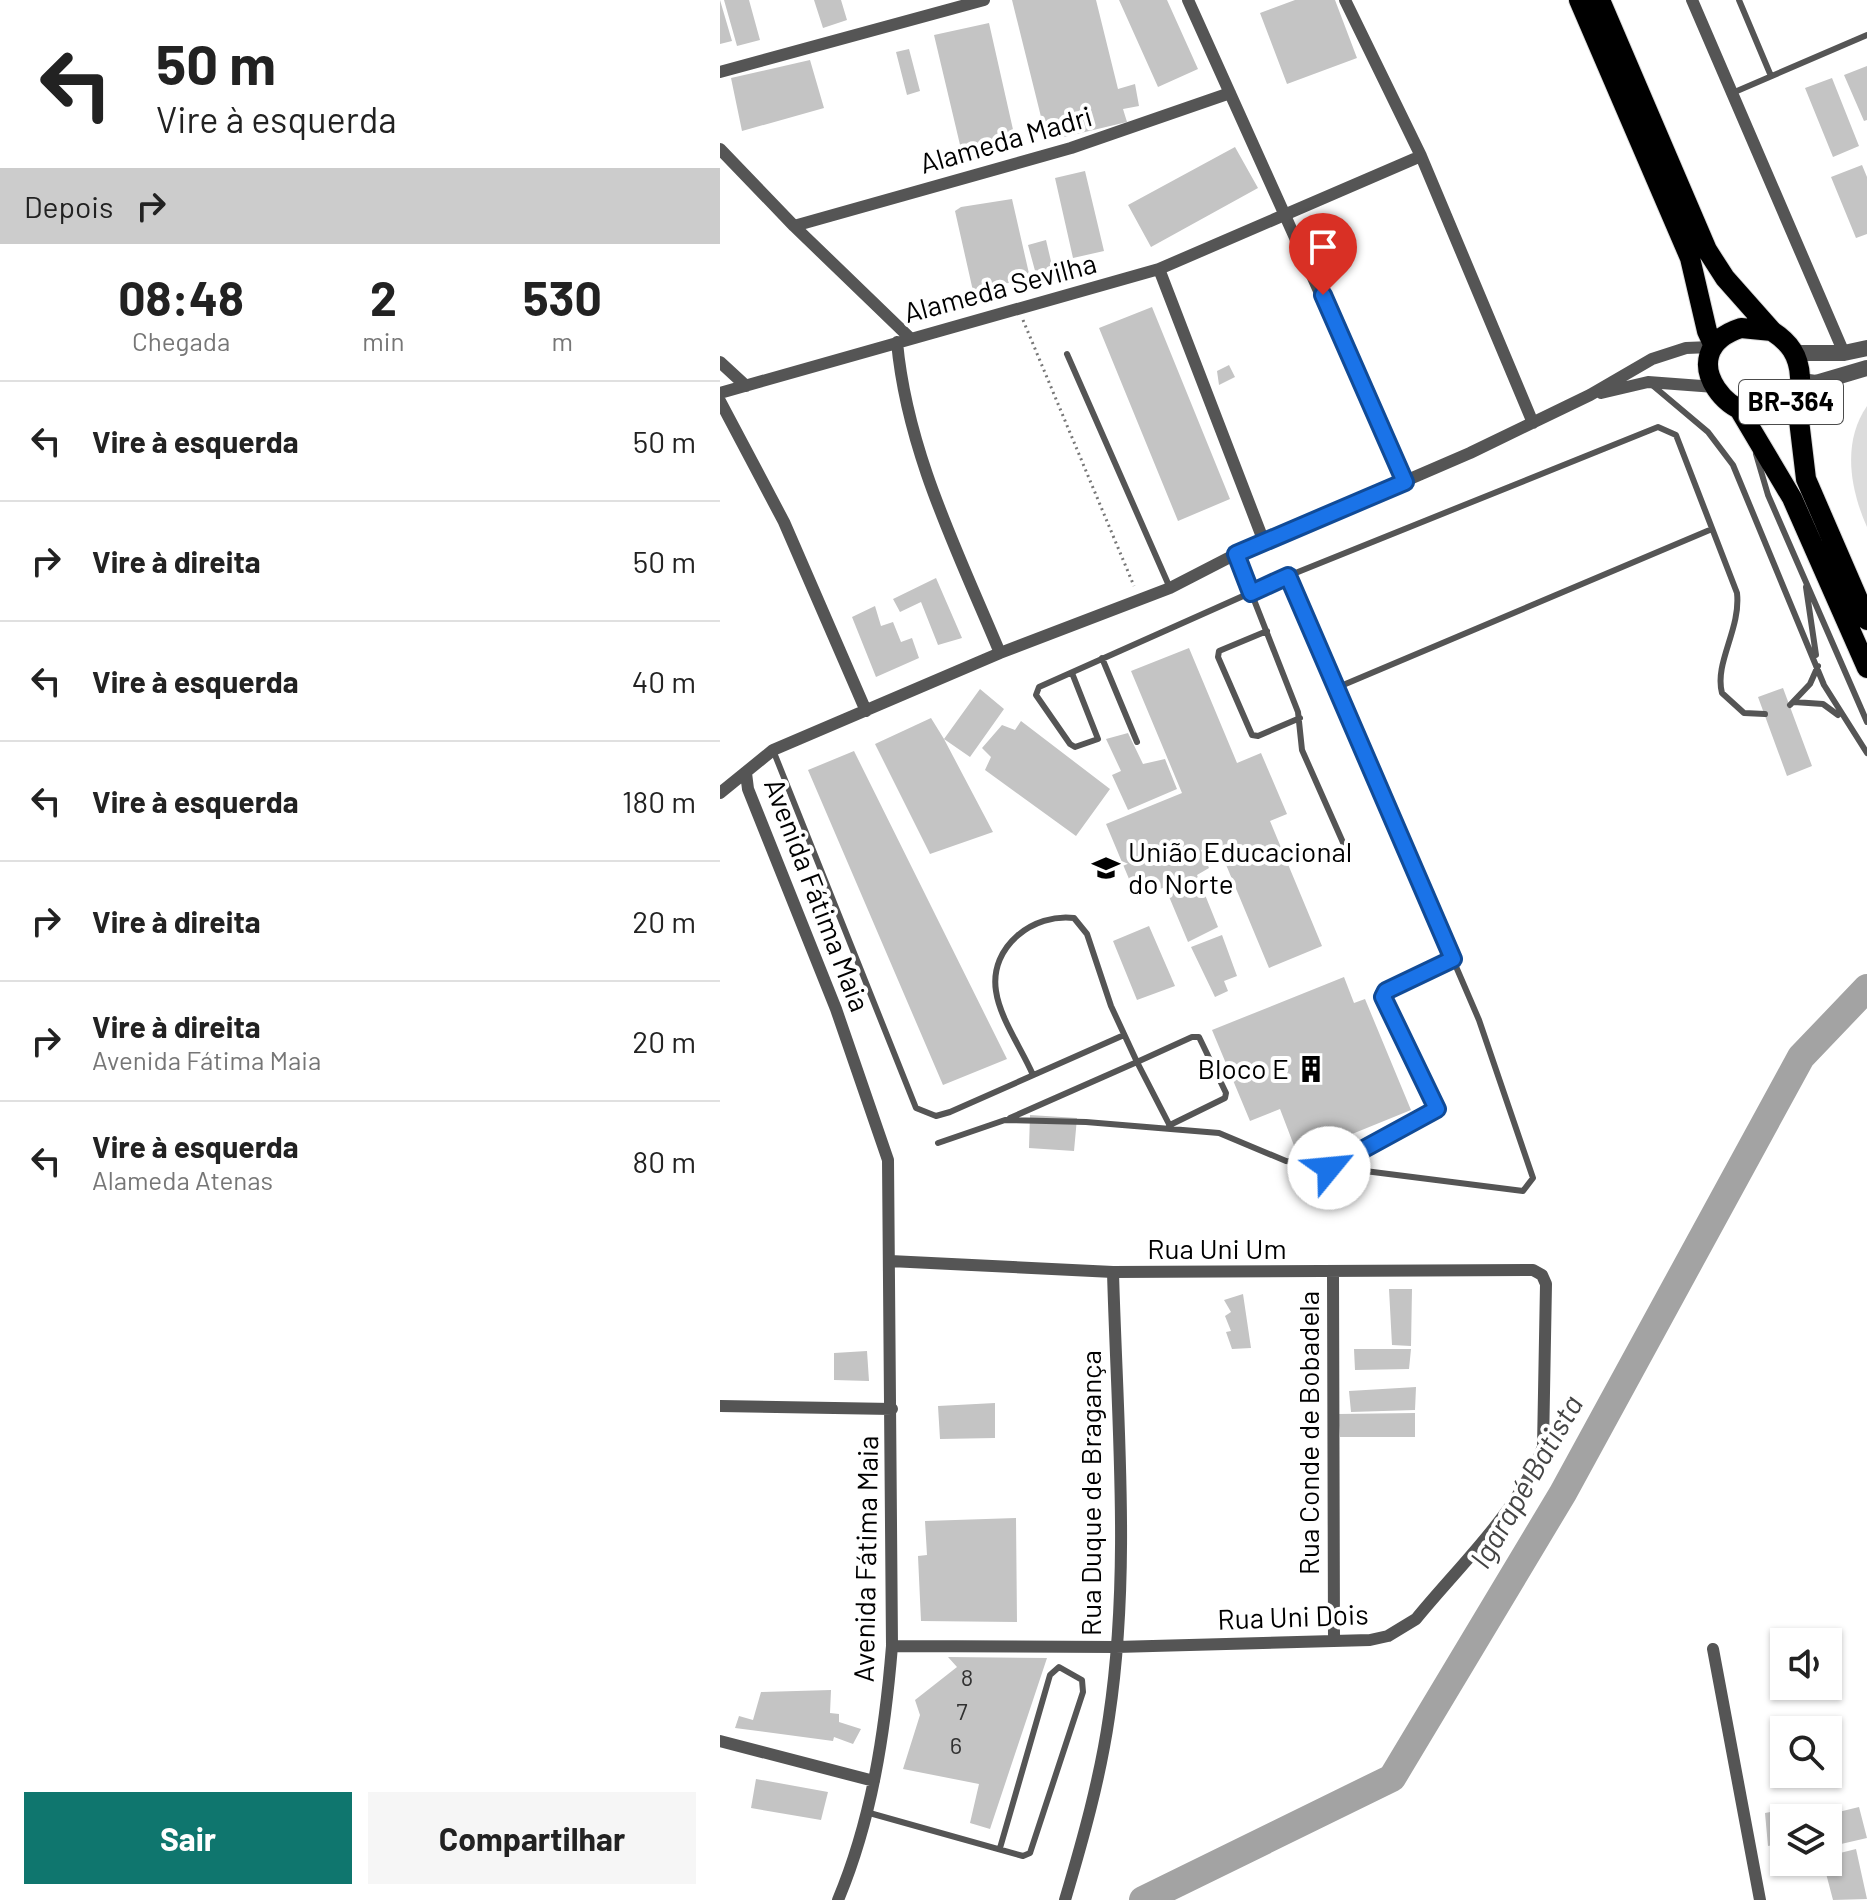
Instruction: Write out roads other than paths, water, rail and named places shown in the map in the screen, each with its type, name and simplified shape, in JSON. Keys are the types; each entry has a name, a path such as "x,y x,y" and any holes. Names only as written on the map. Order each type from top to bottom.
{"main road":[{"name":"BR-364","path":"1579,0 1690,258 1712,345 1708,367 1715,387 1739,409 1792,498 1867,668"},
{"name":"BR-364","path":"1600,0 1707,250 1725,278 1794,353 1801,454 1812,493 1867,620"},
{"path":"1712,345 1741,328 1772,331"},
{"name":"BR-364","path":"1739,409 1765,414 1779,412 1798,388"}],"street":[{"path":"720,72 984,0"},
{"path":"1188,0 1287,214 1405,482"},
{"path":"1345,0 1421,156 1533,423"},
{"path":"1692,0 1844,353"},
{"name":"Alameda Madri","path":"794,226 1071,148 1230,93"},
{"path":"720,149 904,340 901,388 914,439 1000,653"},
{"name":"Alameda Sevilha","path":"720,393 1159,269 1421,156"},
{"path":"1159,269 1264,542"},
{"name":"Avenida Fátima Maia","path":"838,1900 866,1812 886,1725 892,1646 888,1160 880,1130 748,789 746,773 755,761 773,750 1000,653 1170,588 1236,554 1533,423 1652,359 1686,348 1712,345"},
{"path":"1794,353 1844,353 1867,348"},
{"path":"720,362 746,386"},
{"path":"1798,388 1867,368"},
{"name":"Avenida Fátima Maia","path":"1590,395 1648,382 1715,387"},
{"path":"720,401 784,522 866,711"},
{"path":"720,793 746,773"},
{"name":"Rua Uni Um","path":"890,1261 1113,1272 1533,1270 1542,1275"},
{"name":"Rua Duque de Bragança","path":"1065,1900 1095,1798 1110,1714 1116,1647 1120,1578 1113,1272"},
{"name":"Rua Conde de Bobadela","path":"1333,1273 1334,1641"},
{"name":"Rua Uni Dois","path":"892,1646 1116,1647 1334,1641 1388,1636 1416,1619 1520,1493 1534,1469 1543,1447 1546,1284 1542,1275"},
{"path":"720,1406 892,1409"},
{"path":"1713,1649 1760,1900"},
{"path":"720,1741 874,1781"}],"lane":[{"path":"1739,0 1771,76"},
{"path":"1730,94 1867,35"},
{"path":"1067,354 1170,588"},
{"path":"1648,382 1708,432 1733,465 1818,667 1842,718 1867,753"},
{"path":"1072,673 1098,739 1075,747 1036,695 1039,687 1288,576 1658,427 1676,435 1737,593 1739,610 1722,670 1722,693 1744,713 1765,714"},
{"path":"1749,428 1768,495 1867,722"},
{"path":"1336,688 1712,529"},
{"path":"1236,554 1300,718 1302,750 1345,847"},
{"path":"1005,1120 1086,1122 1219,1133 1275,1158 1329,1168 1523,1191 1530,1186 1533,1178 1479,1020 1288,576"},
{"path":"1805,579 1818,667 1810,684 1792,703 1823,704 1842,718"},
{"path":"1267,631 1219,651 1218,657 1252,735 1258,736 1300,718"},
{"path":"1102,658 1137,742"},
{"path":"773,750 916,1108 936,1116 950,1112 1124,1035"},
{"path":"1033,1075 998,1000 995,981 1007,946 1026,929 1062,917 1074,918 1082,925 1124,1035 1171,1128"},
{"path":"1329,1168 1437,1109 1383,997 1386,991 1453,959"},
{"path":"938,1143 1005,1120 1192,1037 1199,1037 1227,1096 1171,1128"},
{"path":"866,1812 1023,1856 1030,1853 1083,1692 1082,1680 1059,1667 1050,1675 1000,1848"}],"waterway":[{"name":"Igarapé Batista","path":"1143,1900 1392,1778 1563,1493 1801,1057 1867,988"}],"place":[{"name":"União Educacional do Norte","path":"1106,868"},
{"name":"Bloco E","path":"1311,1069"}]}
